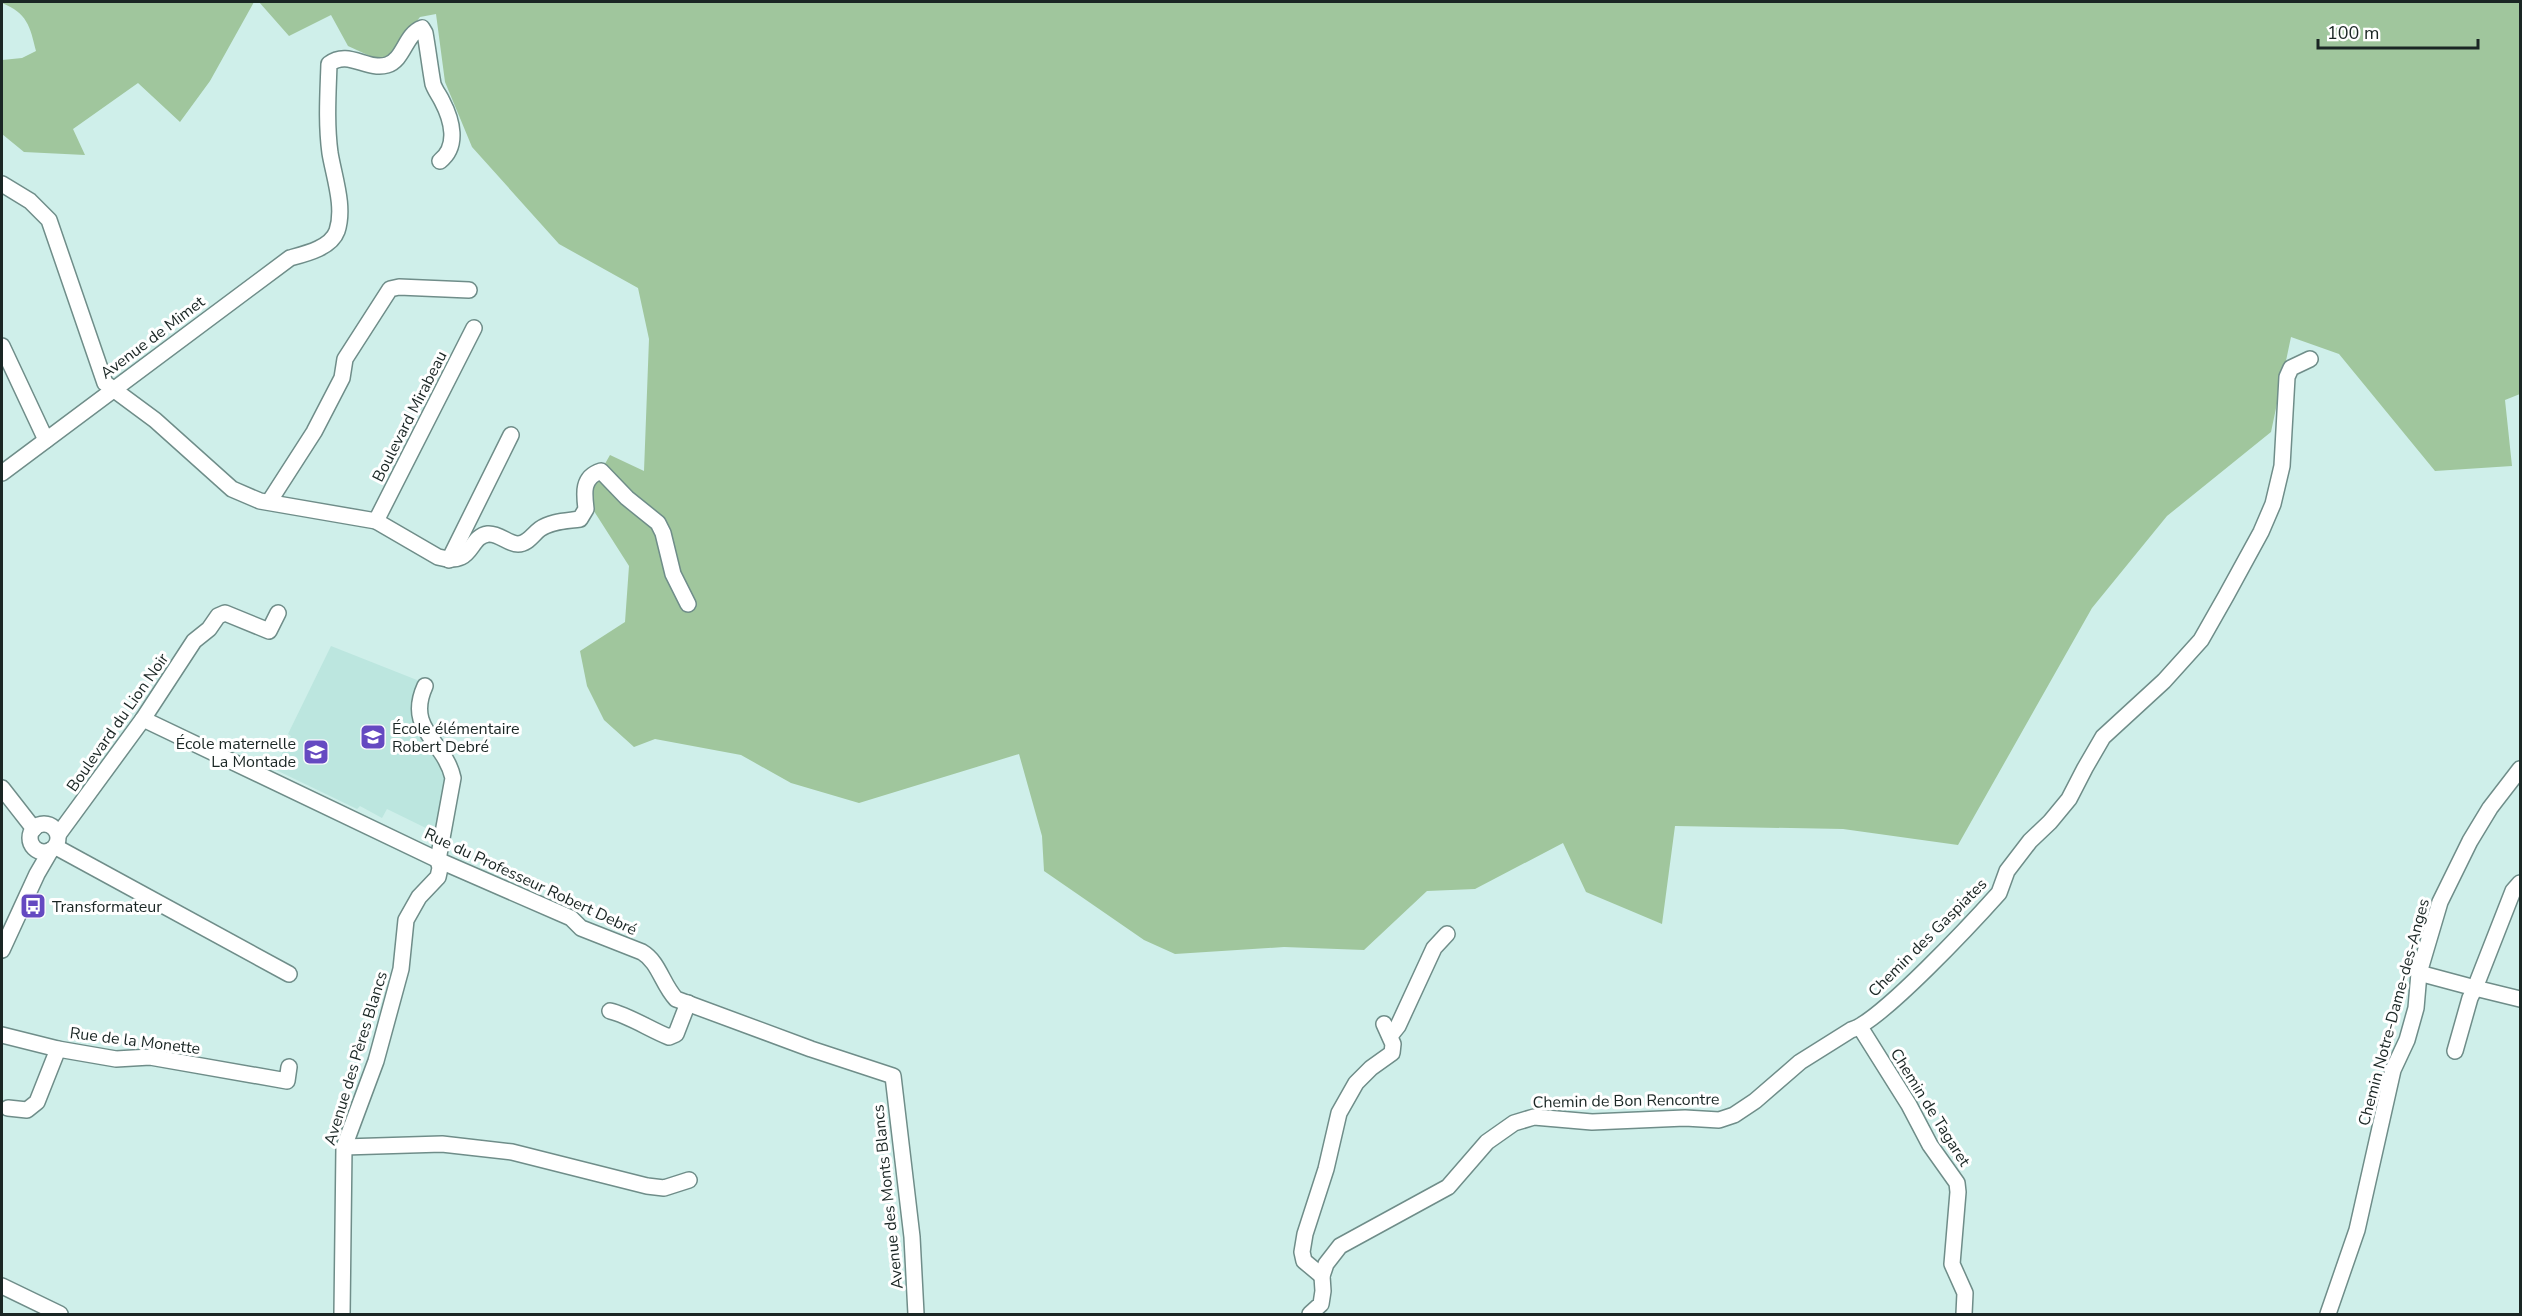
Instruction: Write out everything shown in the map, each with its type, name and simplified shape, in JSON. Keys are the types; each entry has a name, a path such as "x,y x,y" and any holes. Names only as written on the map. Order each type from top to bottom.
{"street":[{"name":"Avenue de Mimet","path":"2,473 290,258 306,254 331,241 337,231 339,212 327,115 329,64 336,59 345,58 377,66 388,65 396,59 415,30 422,28 426,33 434,87 443,102 452,126 452,142 448,154 440,161"},
{"path":"2,184 23,196 49,220 105,384 155,420 232,489 268,502 376,521 438,557 449,560 461,558 480,538 488,534 499,536 517,545 526,543 542,527 580,519 586,510 584,490 587,482 593,474 601,471 627,498 658,523 663,533 673,574 688,604"},
{"path":"268,502 314,432 342,378 345,359 390,289 399,287 469,290"},
{"name":"Boulevard Mirabeau","path":"376,521 474,328"},
{"path":"2,346 46,440"},
{"name":"Chemin des Gaspiates","path":"1860,1027 1891,1001 1999,893 2007,871 2030,841 2069,799 2103,737 2164,681 2201,640 2261,532 2273,504 2282,466 2287,378 2291,368 2310,359"},
{"path":"449,560 512,435"},
{"name":"Boulevard du Lion Noir","path":"2,950 53,839 68,822 143,719 194,641 209,629 222,613 269,631 278,614"},
{"name":"Avenue des Pères Blancs","path":"342,1314 344,1147 376,1060 401,969 406,920 419,897 438,877 440,868 438,860 453,778 451,768 422,722 419,699 425,686"},
{"name":"Rue du Professeur Robert Debré","path":"143,719 438,860 571,918 581,928 642,952 651,957 667,989 676,999 811,1049 893,1076"},
{"name":"Chemin Notre-Dame-des-Anges","path":"2328,1314 2357,1230 2393,1070 2407,1040 2416,1008 2419,973 2440,903 2456,868 2490,808 2520,769"},
{"path":"2,789 33,829"},
{"path":"37,873 35,849 30,837 33,829 41,825 53,839 289,974"},
{"path":"35,849 43,852 53,839"},
{"path":"2456,1051 2470,998 2513,891 2520,883"},
{"path":"1322,1276 1308,1267 1302,1252 1326,1169 1339,1113 1356,1083 1371,1068 1392,1053 1393,1044 1387,1030 1398,1026 1434,948 1447,934"},
{"path":"2419,973 2520,999"},
{"path":"610,1011 621,1013 669,1037 676,1034 688,1003"},
{"name":"Chemin de Bon Rencontre","path":"1310,1314 1321,1304 1322,1276 1326,1264 1341,1246 1448,1187 1487,1142 1514,1123 1534,1117 1593,1122 1685,1118 1719,1120 1734,1115 1755,1101 1800,1062 1851,1030 1860,1027"},
{"name":"Chemin de Tagaret","path":"1860,1027 1909,1105 1930,1145 1957,1183 1952,1264 1965,1293 1964,1314"},
{"name":"Rue de la Monette","path":"2,1035 58,1049 116,1059 150,1057 287,1081 289,1067"},
{"path":"8,1108 27,1110 37,1102 58,1049"},
{"name":"Avenue des Monts Blancs","path":"893,1076 912,1237 916,1314"},
{"path":"344,1147 442,1144 512,1152 647,1186 663,1188 688,1180"},
{"path":"2,1286 60,1314"}],"shaded area":[{"name":"École élémentaire Robert Debré","path":"331,646 422,682 416,698 411,702 417,720 449,774 434,832 387,809 382,818 360,806 357,809 274,769 291,736 288,734"}],"green space":[{"path":"3,2 254,2 210,81 180,122 138,83 73,129 85,155 24,152 2,134 2,60 22,58 36,51 26,21 17,11"},
{"path":"259,2 2520,2 2520,394 2505,400 2512,466 2435,471 2339,354 2291,337 2271,432 2167,516 2092,608 1958,845 1843,829 1675,826 1662,924 1586,892 1563,843 1475,889 1427,891 1364,950 1284,947 1175,954 1144,940 1044,871 1042,836 1019,754 859,803 791,783 741,755 655,739 634,747 604,720 587,686 580,651 625,622 629,566 592,508 594,483 610,455 644,471 649,339 638,288 559,244 472,147 445,82 436,14 420,17 385,63 348,46 331,15 289,36"}],"place":[{"name":"École élémentaire Robert Debré","path":"373,737"},
{"name":"École maternelle La Montade","path":"316,752"},
{"name":"Transformateur","path":"33,906"}]}
